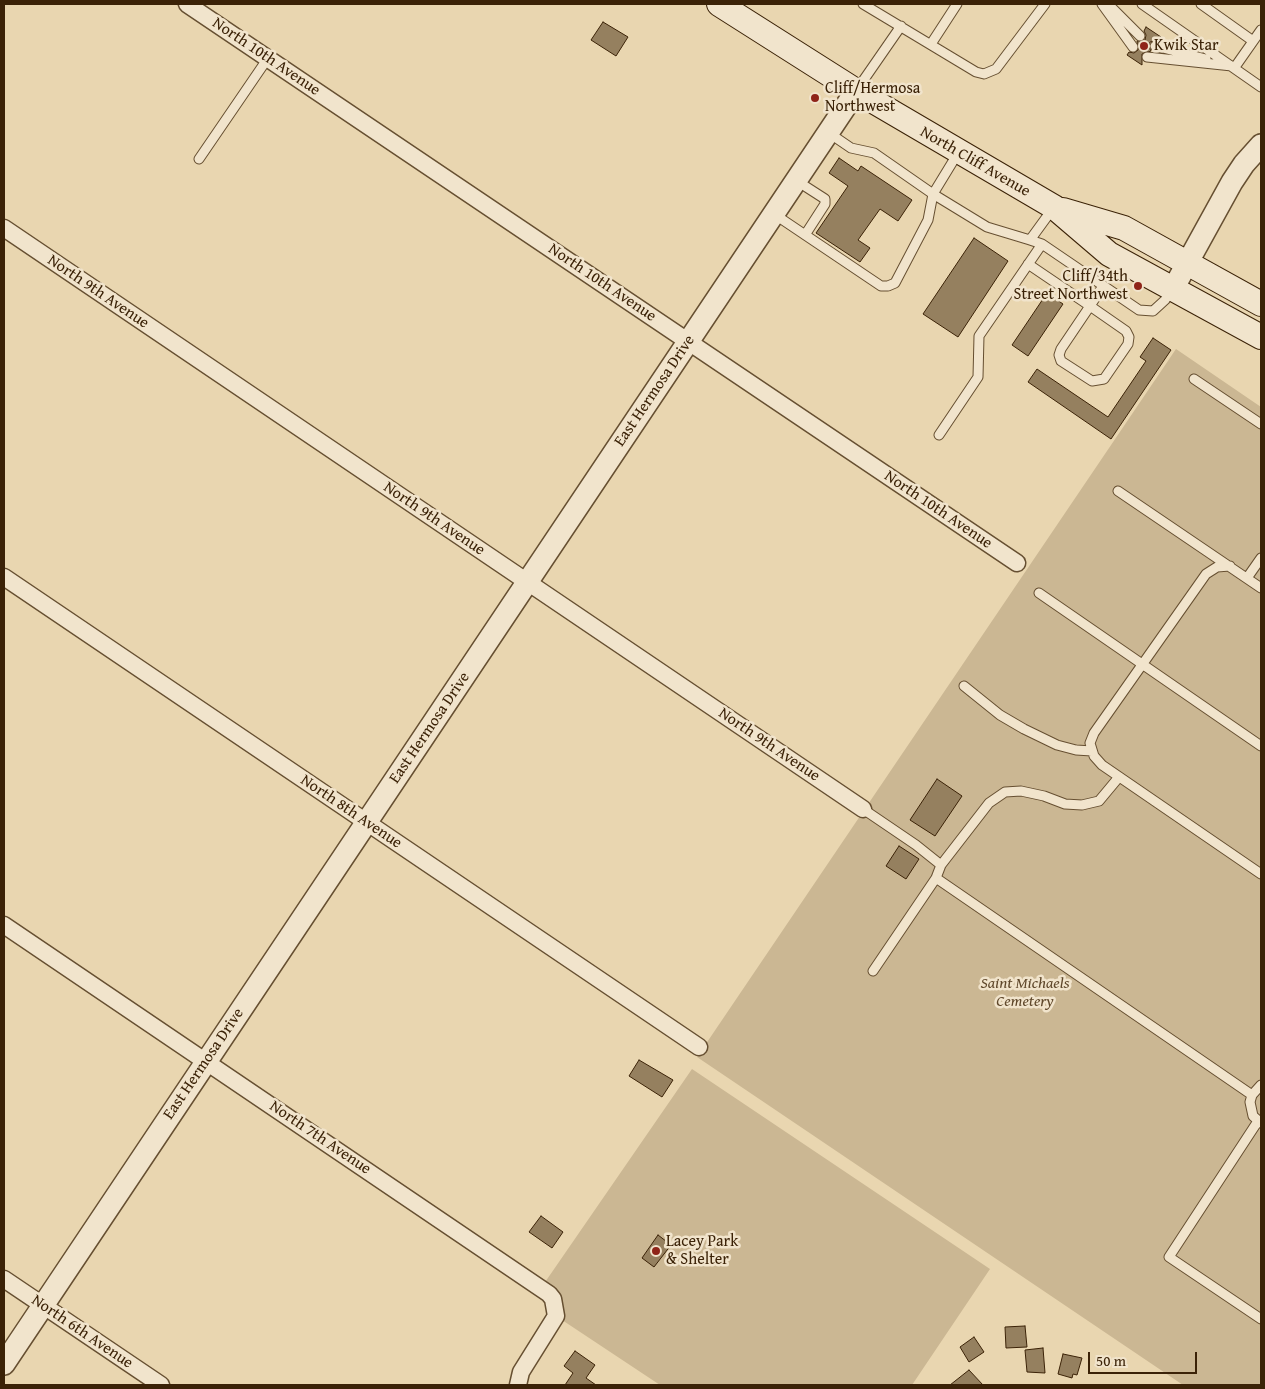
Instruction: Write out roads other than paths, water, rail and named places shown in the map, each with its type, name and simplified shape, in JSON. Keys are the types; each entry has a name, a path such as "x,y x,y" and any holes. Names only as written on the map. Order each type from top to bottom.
{"main road":[{"name":"North Cliff Avenue","path":"719,4 958,153 1054,207 1109,254 1261,337"},
{"name":"North Cliff Avenue","path":"1054,207 1124,228 1261,304"}],"street":[{"name":"North 10th Avenue","path":"187,4 1016,563"},
{"name":"East Hermosa Drive","path":"4,1364 856,91"},
{"path":"1173,289 1232,182 1244,164 1261,145"},
{"name":"North 9th Avenue","path":"4,228 863,809"},
{"name":"North 8th Avenue","path":"4,577 699,1047"},
{"name":"North 7th Avenue","path":"4,925 549,1294 553,1299 556,1316 521,1372 518,1385"},
{"name":"North 6th Avenue","path":"4,1278 161,1385"}],"lane":[{"path":"863,4 976,72 984,74 996,69 1045,4"},
{"path":"931,44 957,4"},
{"path":"1102,4 1133,47"},
{"path":"1108,4 1140,36"},
{"path":"1142,4 1235,67 1261,87"},
{"path":"1201,4 1253,41"},
{"path":"856,91 901,26"},
{"path":"1235,67 1261,30"},
{"path":"1155,46 1235,67"},
{"path":"1147,57 1235,67"},
{"path":"199,159 268,58"},
{"path":"828,133 851,148 874,153 933,194 987,227 1042,244 1130,305 1146,311 1153,310 1160,306 1173,289"},
{"path":"774,214 866,277 881,286 888,286 895,283 928,220 933,194 958,153"},
{"path":"796,180 825,199 825,204 805,235"},
{"path":"1030,240 1054,207"},
{"path":"939,435 978,377 979,336 1042,244"},
{"path":"1028,264 1090,306 1126,331 1129,337 1128,344 1104,379 1098,382 1092,381 1061,361 1059,355 1061,349 1090,306 1103,286"},
{"path":"1194,379 1261,424"},
{"path":"1118,491 1261,588"},
{"path":"1247,578 1261,558"},
{"path":"1230,566 1217,567 1206,574 1094,733 1090,743 1092,751 1102,765 1261,874"},
{"path":"1039,593 1261,746"},
{"path":"964,686 1000,715 1024,729 1076,750 1092,751"},
{"path":"873,971 936,878 941,865 989,803 1005,792 1021,791 1044,796 1065,804 1082,805 1099,801 1118,777"},
{"path":"863,809 916,845 941,865"},
{"path":"936,878 1252,1095"},
{"path":"1261,1085 1252,1095 1250,1110 1260,1122 1169,1257 1261,1319"}],"place":[{"name":"Kwik Star","path":"1144,46"},
{"name":"Cliff/Hermosa Northwest","path":"815,98"},
{"name":"Cliff/34th Street Northwest","path":"1138,286"},
{"name":"Lacey Park & Shelter","path":"656,1251"}],"park label":[{"name":"Saint Michaels Cemetery","path":"1025,993"}]}
